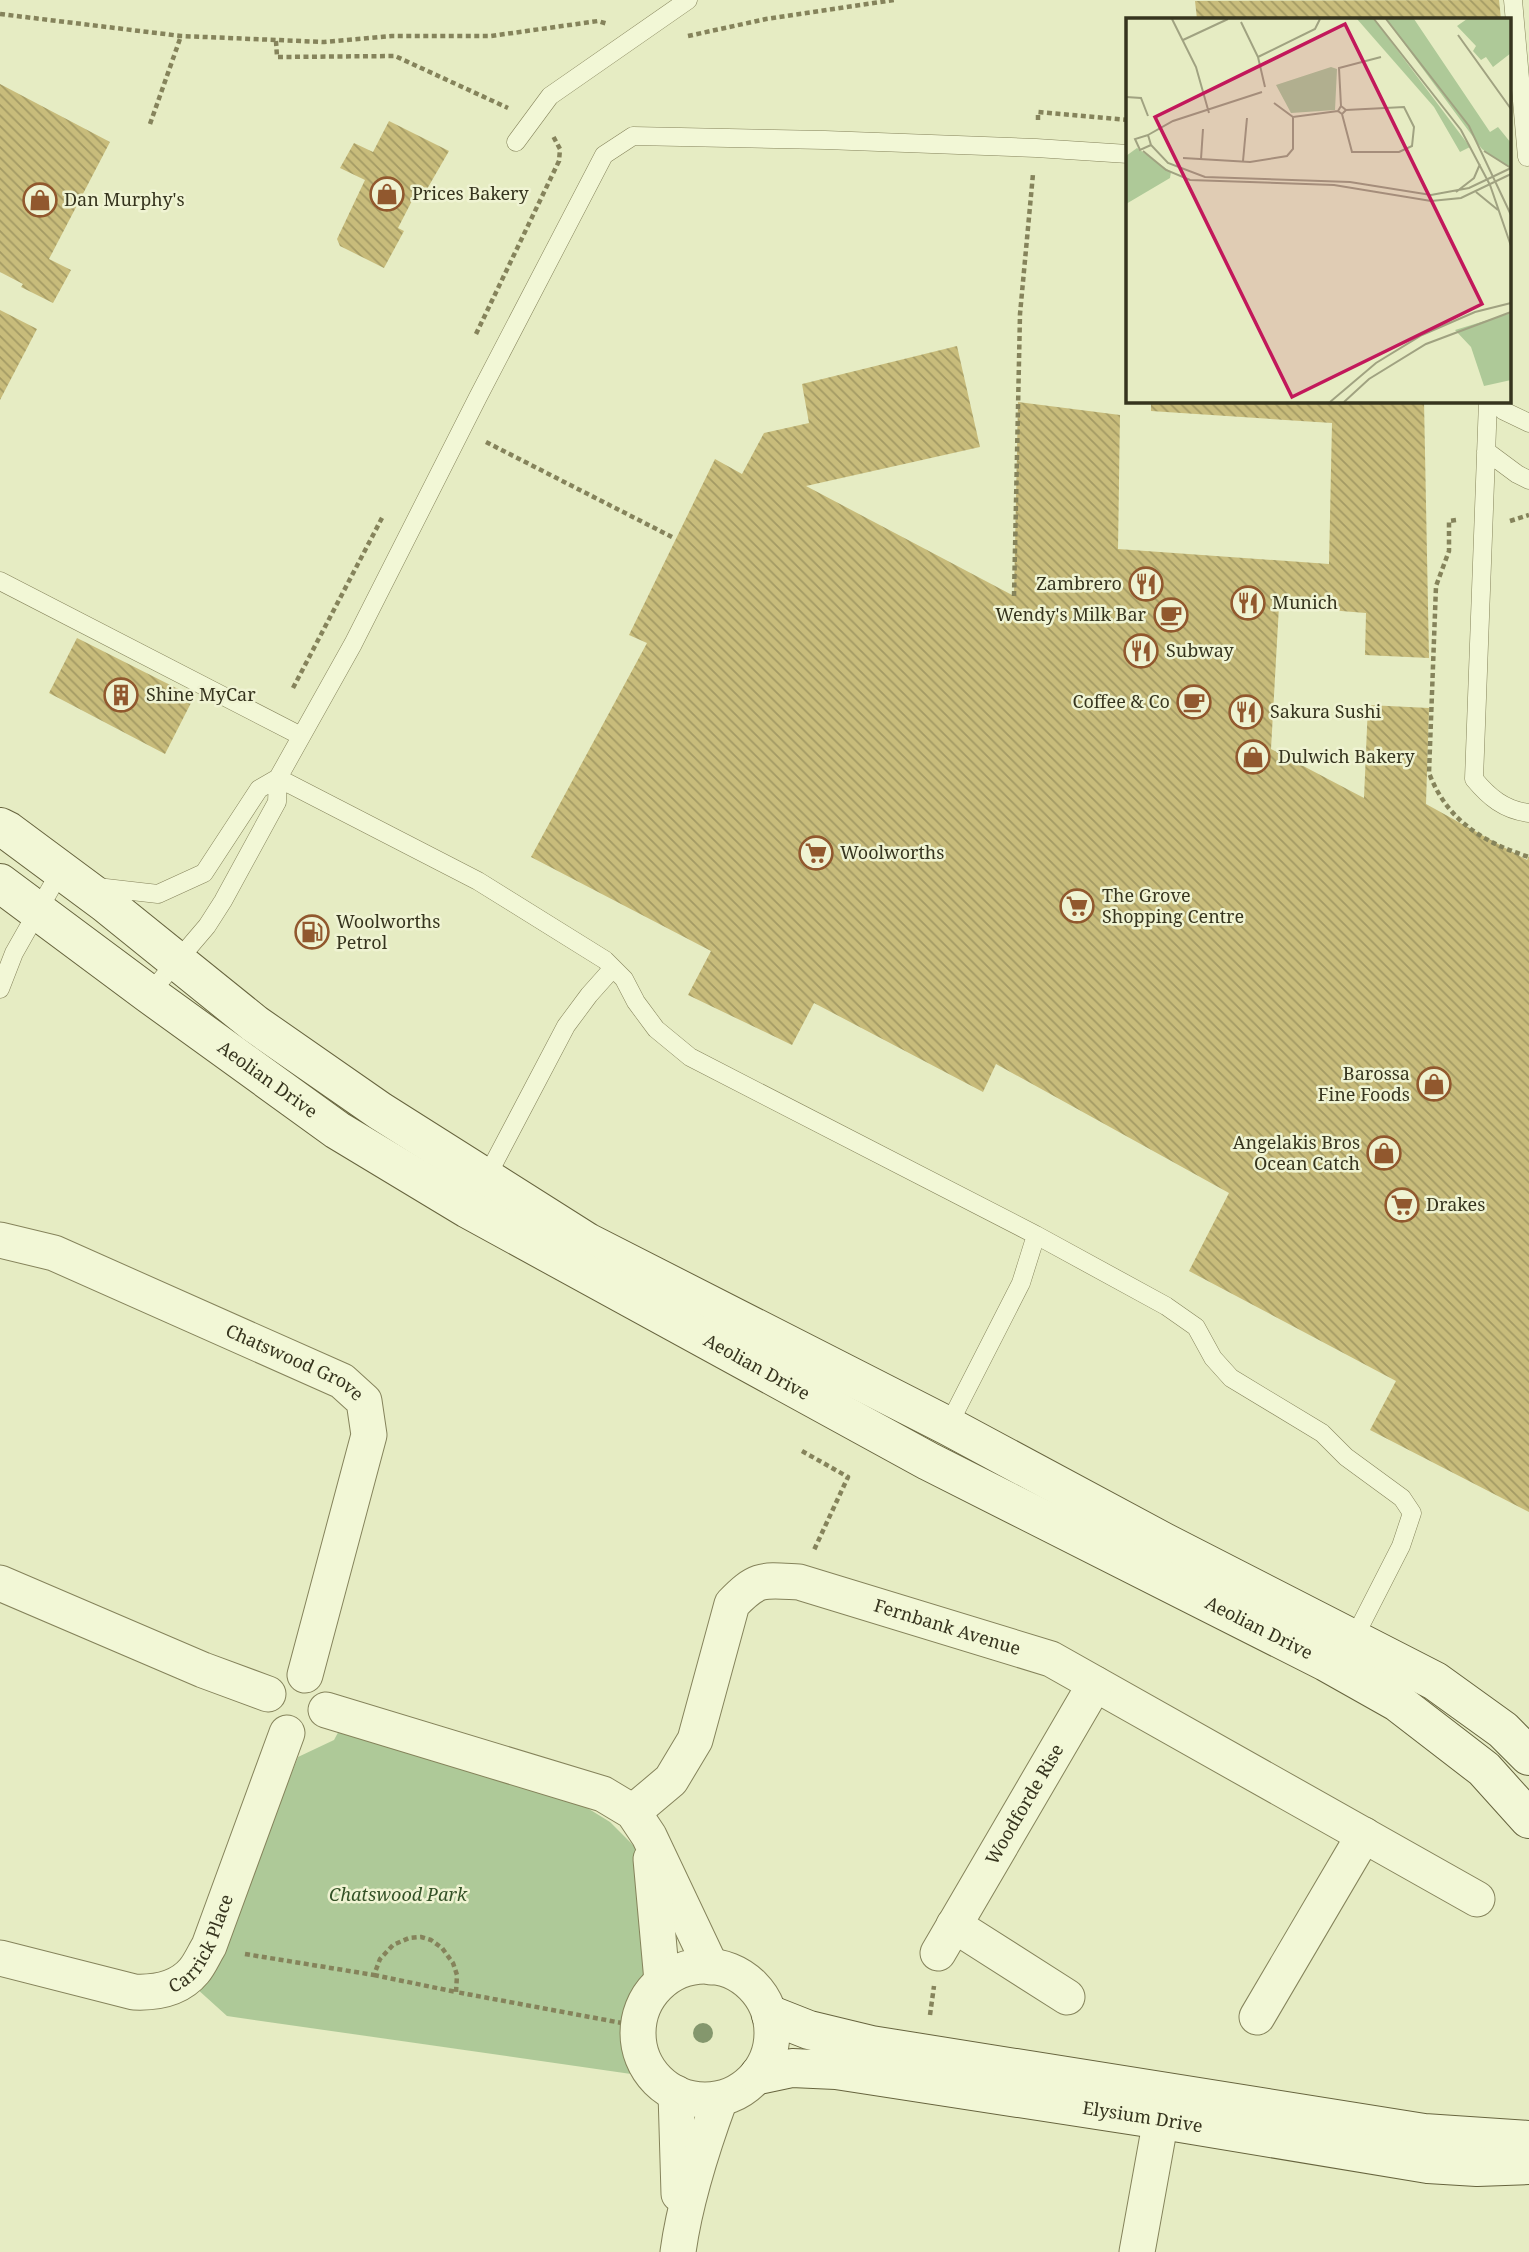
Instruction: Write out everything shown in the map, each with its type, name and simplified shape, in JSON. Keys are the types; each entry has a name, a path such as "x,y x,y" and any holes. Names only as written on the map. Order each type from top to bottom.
{"street":[{"name":"Aeolian Drive","path":"0,827 70,877 256,1024 380,1111 477,1194 928,1461 1326,1662 1397,1702 1484,1769 1529,1819"},
{"name":"Aeolian Drive","path":"0,883 337,1130 587,1242 948,1426 1435,1681 1503,1730 1529,1756"},
{"name":"Chatswood Grove","path":"0,1240 54,1253 342,1381 364,1401 369,1435 305,1675"},
{"name":"Fernbank Avenue","path":"641,1824 695,1740 732,1604 748,1587 766,1580 799,1582 1051,1659 1477,1899"},
{"path":"0,1583 203,1670 268,1694"},
{"path":"292,1674 305,1675 318,1682 326,1696 326,1710 320,1724 309,1732 287,1732 277,1728 270,1718 266,1707 268,1694 283,1677 292,1674"},
{"name":"Woodforde Rise","path":"1067,1997 946,1939 1095,1684"},
{"path":"326,1710 603,1794 641,1824 711,1967"},
{"name":"Carrick Place","path":"0,1958 134,1992 154,1993 178,1984 194,1971 209,1946 287,1732"},
{"path":"641,1824 662,1981"},
{"path":"1257,2017 1364,1835"},
{"path":"702,1965 727,1969 745,1978 762,1995 771,2015 773,2039 767,2062 759,2075 743,2089 720,2099 698,2100 676,2094 659,2082 645,2065 639,2045 638,2025 644,2004 662,1981 682,1969 702,1965"},
{"name":"Elysium Drive","path":"771,2015 809,2030 871,2045 1428,2164 1477,2167 1529,2165"},
{"name":"Elysium Drive","path":"759,2075 792,2068 836,2070 1424,2133 1529,2140"},
{"path":"676,2094 680,2239"},
{"path":"680,2239 702,2149 720,2099"},
{"path":"1137,2252 1164,2106"}],"lane":[{"path":"516,142 551,96 688,0"},
{"path":"1513,2 1529,30"},
{"path":"1513,2 1522,157"},
{"path":"149,994 207,926 277,802 278,778 353,644 604,155 633,136 825,140 1126,154"},
{"path":"1488,402 1474,779 1492,800 1519,812 1529,813"},
{"path":"1498,402 1504,411 1529,424"},
{"path":"1486,451 1529,480"},
{"path":"0,581 301,736"},
{"path":"0,989 14,953 37,910 70,877 158,894 204,873 259,789 278,778"},
{"path":"278,778 478,881 605,960 624,979 636,1002 656,1029 690,1057 1036,1235 1167,1306 1196,1327 1213,1358 1231,1378 1322,1433 1346,1457 1402,1498 1412,1513 1401,1546 1353,1640"},
{"path":"477,1194 566,1026 613,968"},
{"path":"948,1426 1021,1283 1036,1235"}],"path":[{"path":"0,14 181,36 324,42 393,36 491,36 598,21 614,25 657,49 674,40 704,31 894,0"},
{"path":"150,124 181,36"},
{"path":"276,41 277,57 395,57 532,120 550,131 560,149 559,161 475,337"},
{"path":"1014,596 1020,314 1038,112 1126,120"},
{"path":"461,430 561,478 672,537"},
{"path":"275,723 388,506"},
{"path":"802,1451 848,1477 814,1551"},
{"path":"374,1975 380,1959 393,1945 421,1937 442,1948 453,1963 457,1975 456,1992"},
{"path":"209,1946 638,2025"}],"green space":[{"name":"Chatswood Park","path":"341,1727 576,1801 610,1822 636,1848 648,1927 648,1976 631,1998 624,2020 632,2059 645,2076 227,2016 196,1988 212,1971 298,1757 334,1740"}],"building":[{"path":"1499,0 1501,18 1197,18 1195,1"},
{"name":"Dan Murphy's","path":"0,84 110,142 49,259 71,270 53,303 21,287 23,284 0,272"},
{"name":"Prices Bakery","path":"389,121 449,151 423,196 416,193 398,228 404,231 384,268 340,246 337,239 365,180 340,168 354,143 373,152"},
{"path":"0,310 37,329 0,400"},
{"name":"The Grove Shopping Centre","path":"957,346 980,447 806,486 1014,596 1018,402 1120,415 1118,549 1329,564 1332,423 1151,411 1151,402 1424,402 1429,658 1365,655 1366,613 1279,606 1271,749 1364,798 1368,705 1429,708 1426,804 1527,860 1529,856 1529,1512 1370,1430 1396,1381 1189,1271 1229,1193 996,1064 983,1092 814,1003 792,1045 688,995 711,951 531,857 647,643 629,635 715,459 742,474 764,433 809,423 802,384"},
{"name":"Shine MyCar","path":"77,638 194,697 165,754 49,693"}],"place":[{"name":"Prices Bakery","path":"387,194"},
{"name":"Dan Murphy's","path":"40,200"},
{"name":"Zambrero","path":"1146,584"},
{"name":"Munich","path":"1248,603"},
{"name":"Wendy's Milk Bar","path":"1171,615"},
{"name":"Subway","path":"1141,651"},
{"name":"Shine MyCar","path":"121,695"},
{"name":"Coffee & Co","path":"1194,702"},
{"name":"Sakura Sushi","path":"1246,712"},
{"name":"Dulwich Bakery","path":"1253,757"},
{"name":"Woolworths","path":"816,853"},
{"name":"The Grove Shopping Centre","path":"1077,906"},
{"name":"Woolworths Petrol","path":"312,932"},
{"name":"Barossa Fine Foods","path":"1434,1084"},
{"name":"Angelakis Bros Ocean Catch","path":"1384,1153"},
{"name":"Drakes","path":"1402,1205"}]}
